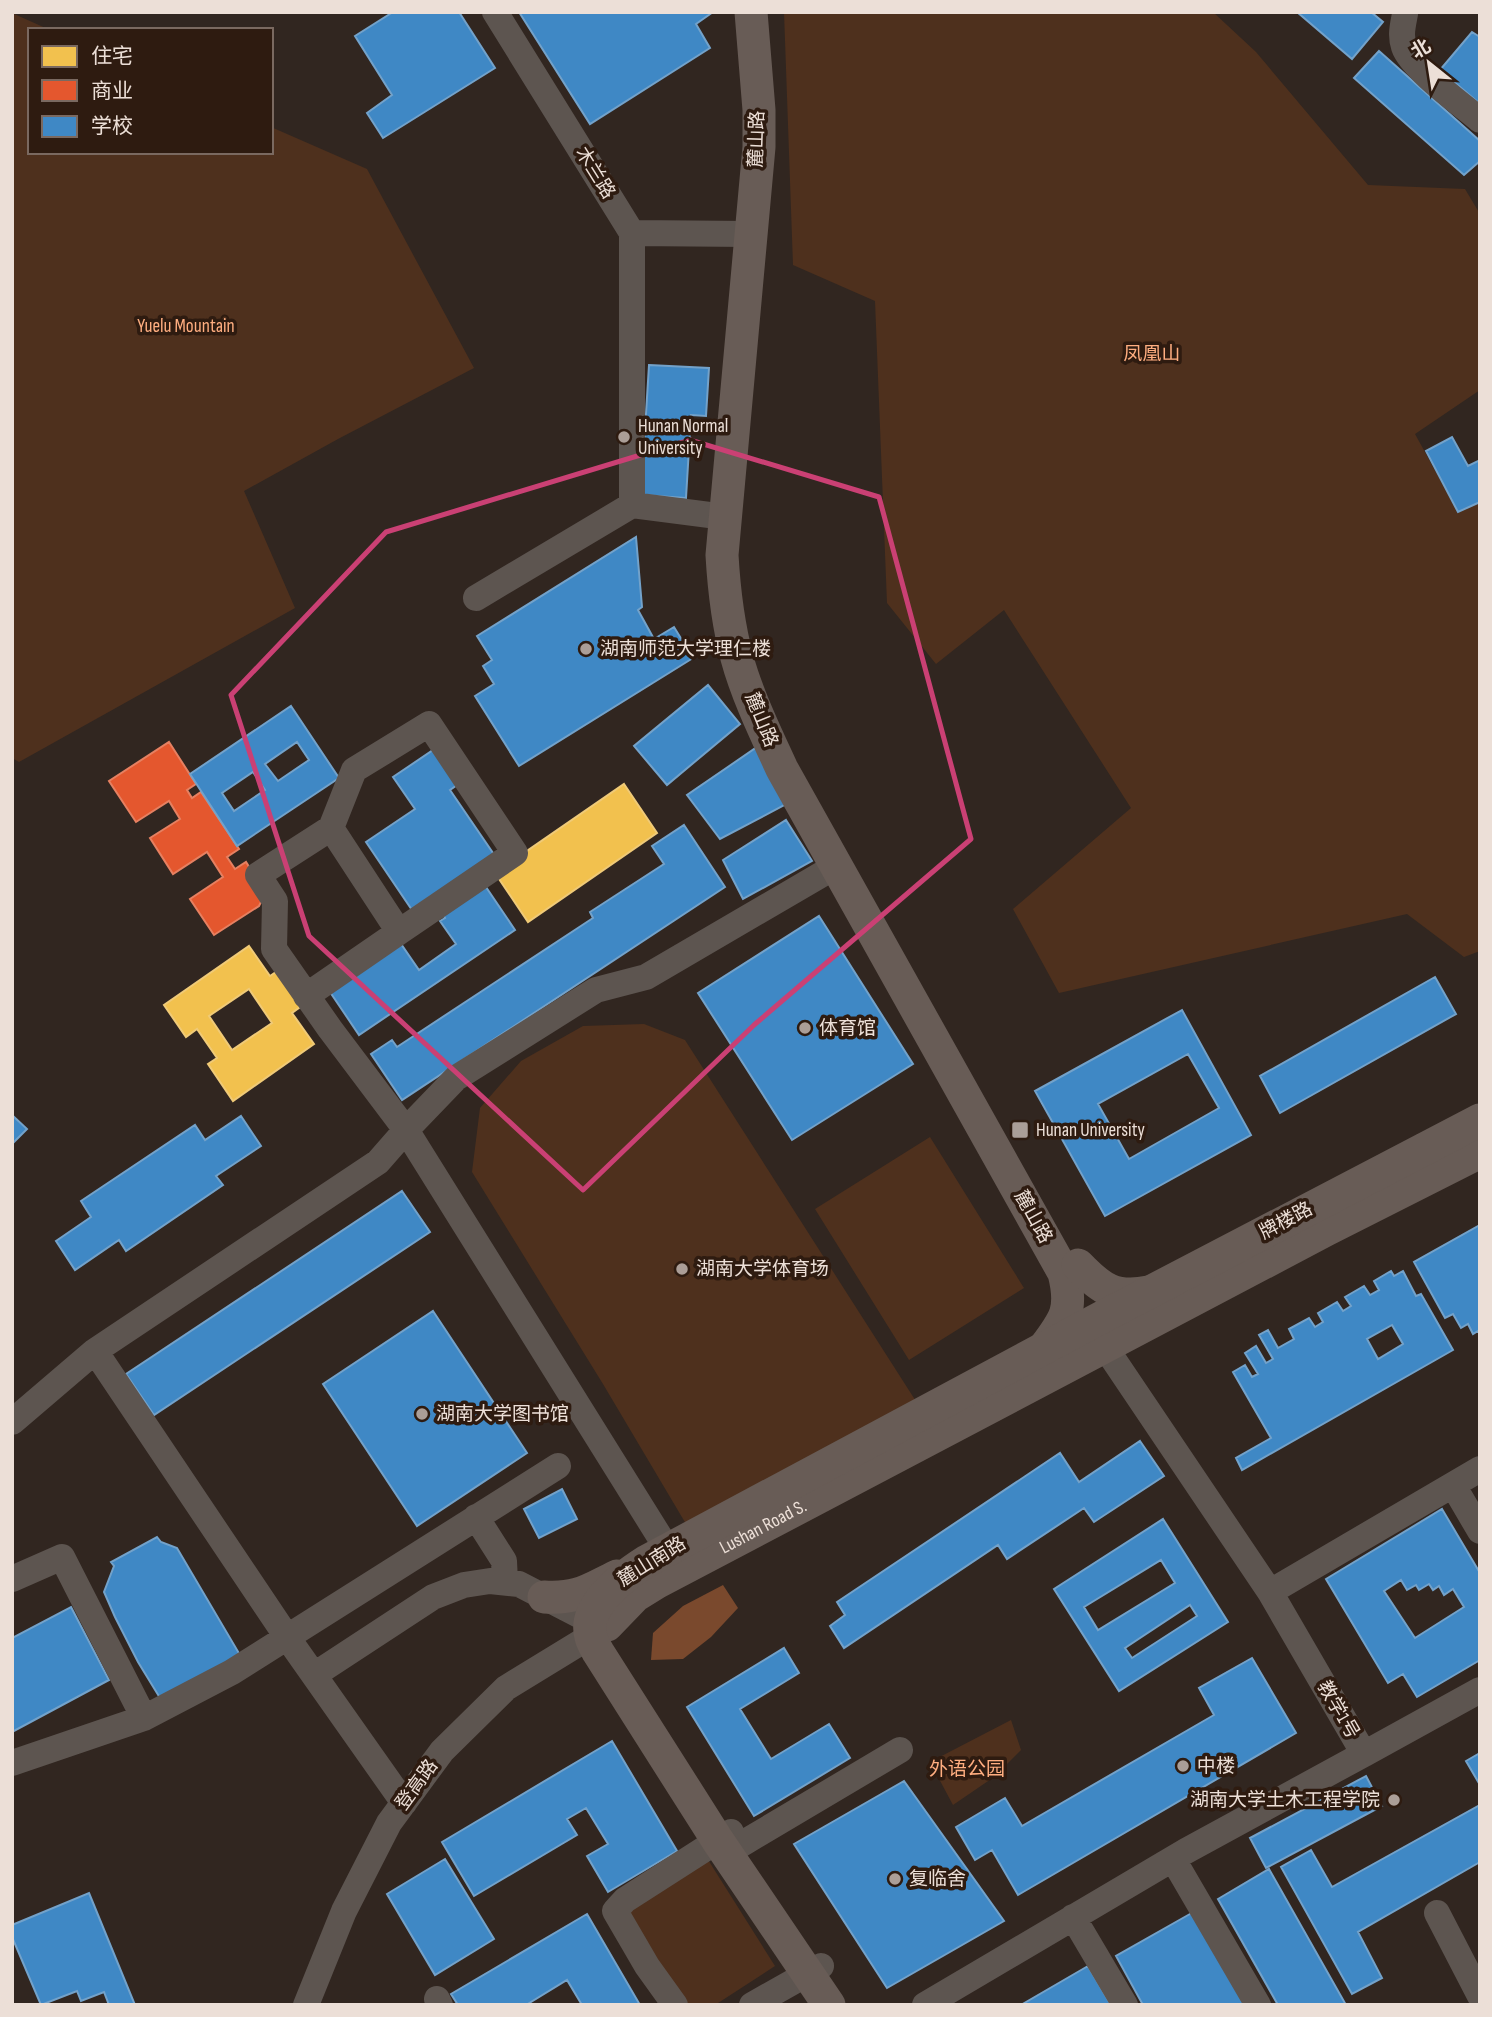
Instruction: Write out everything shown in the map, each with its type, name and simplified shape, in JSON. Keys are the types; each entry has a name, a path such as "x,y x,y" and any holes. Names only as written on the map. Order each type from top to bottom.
{"main road":[{"name":"麓山路","path":"751,12 760,122 722,555 724,593 738,662 782,769 1106,1331"},
{"name":"麓山路","path":"769,12 774,129 772,174 737,547 738,577 748,638 759,675 796,761 1071,1269"},
{"name":"牌楼路","path":"1106,1331 1151,1291 1480,1120"},
{"name":"牌楼路","path":"1106,1331 1326,1230 1480,1152"},
{"path":"1042,1349 1056,1332 1069,1307 1071,1269 1109,1291 1135,1294 1151,1291"},
{"name":"麓山南路","path":"595,1629 600,1601 614,1586 657,1556 1042,1349 1106,1331"},
{"name":"Lushan Road S.","path":"595,1629 656,1583 1106,1331"},
{"path":"544,1597 570,1597 581,1594 657,1556"},
{"path":"595,1629 814,1970 829,2005"},
{"path":"814,1970 848,2005"}],"street":[{"name":"木兰路","path":"495,12 632,233"},
{"path":"1405,13 1402,34 1405,49 1415,64 1480,120"},
{"path":"632,505 632,233 750,234"},
{"path":"476,598 632,505 725,517"},
{"path":"306,996 515,853 429,724 354,770 331,828 258,875 275,901 274,949 306,996 406,1130 657,1556"},
{"path":"331,828 399,932"},
{"path":"12,1422 95,1351 378,1162 456,1077 596,990 646,977 836,866"},
{"name":"教学1号","path":"925,2005 1173,1858 1364,1754 1270,1592 1106,1331"},
{"path":"95,1351 287,1637 404,1803"},
{"path":"12,1763 144,1718 232,1672 558,1466"},
{"path":"1270,1592 1480,1469"},
{"path":"1453,1485 1480,1531"},
{"path":"476,1517 504,1561 505,1582"},
{"path":"12,1579 62,1557 144,1718"},
{"path":"314,1675 433,1597 464,1585 490,1581 519,1584 595,1629"},
{"name":"登高路","path":"306,2005 344,1911 390,1824 442,1751 506,1688 595,1629"},
{"path":"1364,1754 1476,1701"},
{"path":"675,2005 615,1911 625,1900 730,1839 900,1750"},
{"path":"1173,1858 1258,2005"},
{"path":"1437,1913 1480,1996"},
{"path":"1073,1917 1125,2005"},
{"path":"752,2005 814,1970"}],"highlighted area":[{"path":"690,440 879,497 971,839 754,1025 583,1190 309,936 231,695 386,532"}],"green space":[{"name":"凤凰山","path":"784,12 1213,12 1256,52 1368,185 1465,189 1480,214 1480,390 1415,434 1458,512 1480,502 1480,951 1464,957 1407,914 1059,993 1013,909 1131,808 1004,610 936,664 887,603 875,301 793,265"},
{"name":"Yuelu Mountain","path":"12,13 46,28 28,28 28,154 273,154 273,128 367,169 474,368 244,491 295,608 19,762 12,758"},
{"name":"湖南大学体育场","path":"644,1024 685,1040 919,1406 689,1529 472,1172 480,1108 521,1061 583,1026"},
{"path":"930,1137 1024,1288 909,1360 815,1209"},
{"name":"外语公园","path":"1011,1720 1021,1750 994,1777 953,1805 930,1762"},
{"path":"705,1855 775,1966 715,2005 680,2005 620,1909"}],"shaded area":[{"path":"723,1585 738,1608 711,1637 683,1659 651,1660 653,1633 683,1606"}],"building: 住宅":[{"path":"624,784 657,833 528,922 495,873"},
{"path":"249,946 270,976 279,970 303,1005 292,1013 314,1044 233,1101 208,1064 217,1058 197,1029 186,1037 164,1005","holes":["249,989 272,1023 232,1050 209,1016"]}],"building: 商业":[{"path":"169,742 196,784 187,790 192,798 201,792 239,849 227,857 235,869 246,862 263,889 259,906 214,935 190,899 223,877 207,852 173,874 150,838 180,819 169,801 136,822 109,781"}],"building: 学校":[{"path":"393,12 459,12 495,68 383,138 367,113 392,95 355,36"},
{"path":"519,12 713,12 696,24 710,48 590,124"},
{"path":"1297,12 1371,12 1383,22 1352,59"},
{"path":"1472,32 1480,37 1480,104 1440,70"},
{"path":"1379,51 1480,141 1480,161 1464,175 1354,78"},
{"path":"649,365 709,368 706,416 691,415 686,498 641,495"},
{"path":"1452,437 1468,466 1480,460 1480,502 1458,512 1426,451"},
{"name":"湖南师范大学理仁楼","path":"636,537 642,607 638,610 654,639 674,627 693,658 519,766 475,696 494,684 483,666 492,660 477,636"},
{"path":"708,685 740,724 667,785 634,746"},
{"path":"291,706 339,778 237,846 190,774","holes":["297,742 309,760 278,781 265,764","253,772 265,790 234,811 222,793"]},
{"path":"439,746 463,781 450,790 493,853 486,887 515,930 359,1035 330,992 401,944 419,970 456,944 440,921 445,918 431,896 412,910 366,842 415,809 393,777"},
{"path":"757,747 794,800 720,839 687,795"},
{"path":"786,820 812,861 743,899 723,860"},
{"path":"684,825 725,887 402,1100 371,1054 392,1040 397,1047 593,918 590,912 664,864 652,846"},
{"name":"体育馆","path":"819,916 913,1064 792,1140 698,993"},
{"path":"1435,977 1456,1014 1280,1113 1260,1076"},
{"path":"1182,1010 1251,1135 1105,1216 1035,1091","holes":["1188,1054 1219,1108 1129,1159 1098,1104"]},
{"path":"12,1115 27,1129 12,1144"},
{"path":"241,1116 261,1146 216,1176 223,1185 126,1251 119,1240 75,1270 56,1241 91,1217 81,1201 195,1125 205,1140"},
{"path":"402,1191 430,1232 154,1415 126,1374"},
{"path":"1480,1225 1480,1335 1478,1331 1473,1334 1468,1324 1461,1328 1453,1314 1445,1318 1414,1262"},
{"path":"1391,1271 1394,1276 1403,1271 1416,1296 1421,1294 1453,1350 1242,1470 1236,1458 1271,1438 1233,1372 1245,1365 1252,1377 1258,1374 1245,1353 1256,1346 1266,1363 1273,1359 1259,1335 1268,1330 1278,1348 1294,1339 1289,1329 1309,1318 1315,1327 1323,1322 1318,1313 1337,1302 1343,1311 1351,1306 1345,1297 1364,1286 1370,1295 1379,1290 1374,1281","holes":["1392,1325 1403,1344 1378,1359 1367,1339"]},
{"name":"湖南大学图书馆","path":"433,1311 527,1453 417,1526 323,1384"},
{"path":"1140,1441 1164,1476 1094,1522 1084,1508 1007,1559 998,1545 844,1648 830,1626 845,1615 837,1602 1060,1453 1079,1482"},
{"path":"562,1489 577,1519 539,1538 524,1509"},
{"path":"1442,1509 1480,1573 1480,1660 1417,1697 1403,1674 1388,1683 1326,1579","holes":["1401,1580 1407,1590 1416,1585 1419,1590 1429,1584 1433,1590 1439,1586 1444,1595 1453,1589 1464,1607 1415,1638 1384,1591"]},
{"path":"1163,1519 1228,1622 1119,1691 1054,1589","holes":["1161,1560 1175,1583 1098,1630 1084,1607","1190,1605 1197,1616 1132,1658 1125,1648"]},
{"path":"157,1537 161,1542 177,1548 240,1655 160,1698 138,1662 104,1592 114,1566 111,1562"},
{"path":"71,1607 109,1680 12,1732 12,1638"},
{"path":"784,1648 799,1673 740,1709 771,1759 829,1724 850,1758 754,1816 687,1707"},
{"name":"中楼","path":"1252,1658 1296,1733 1018,1895 992,1850 975,1860 956,1827 1005,1798 1022,1826 1214,1715 1199,1688"},
{"path":"612,1741 677,1851 608,1892 587,1856 608,1844 586,1808 567,1819 577,1835 474,1896 442,1842"},
{"path":"1480,1753 1480,1785 1466,1761"},
{"path":"1366,1776 1382,1806 1266,1868 1250,1838"},
{"name":"复临舍","path":"904,1781 1004,1921 887,1988 794,1844"},
{"path":"1480,1805 1480,1862 1358,1932 1382,1978 1352,1994 1281,1867 1311,1850 1332,1887"},
{"path":"445,1859 494,1939 435,1975 387,1894"},
{"path":"1269,1869 1346,2005 1278,2005 1218,1899"},
{"path":"89,1893 135,2005 109,2005 104,1992 81,2001 77,1991 41,2005 12,1937 12,1925"},
{"path":"1197,1910 1250,2005 1143,2005 1116,1956"},
{"path":"587,1914 640,2005 582,2005 567,1980 526,2005 458,2005 451,1994"},
{"path":"1088,1966 1111,2005 1021,2005"}],"place":[{"name":"Hunan Normal University","path":"624,437"},
{"name":"湖南师范大学理仁楼","path":"586,649"},
{"name":"体育馆","path":"805,1028"},
{"name":"Hunan University","path":"1020,1130"},
{"name":"湖南大学体育场","path":"682,1269"},
{"name":"湖南大学图书馆","path":"422,1414"},
{"name":"中楼","path":"1183,1766"},
{"name":"湖南大学土木工程学院","path":"1394,1800"},
{"name":"复临舍","path":"895,1879"}]}
